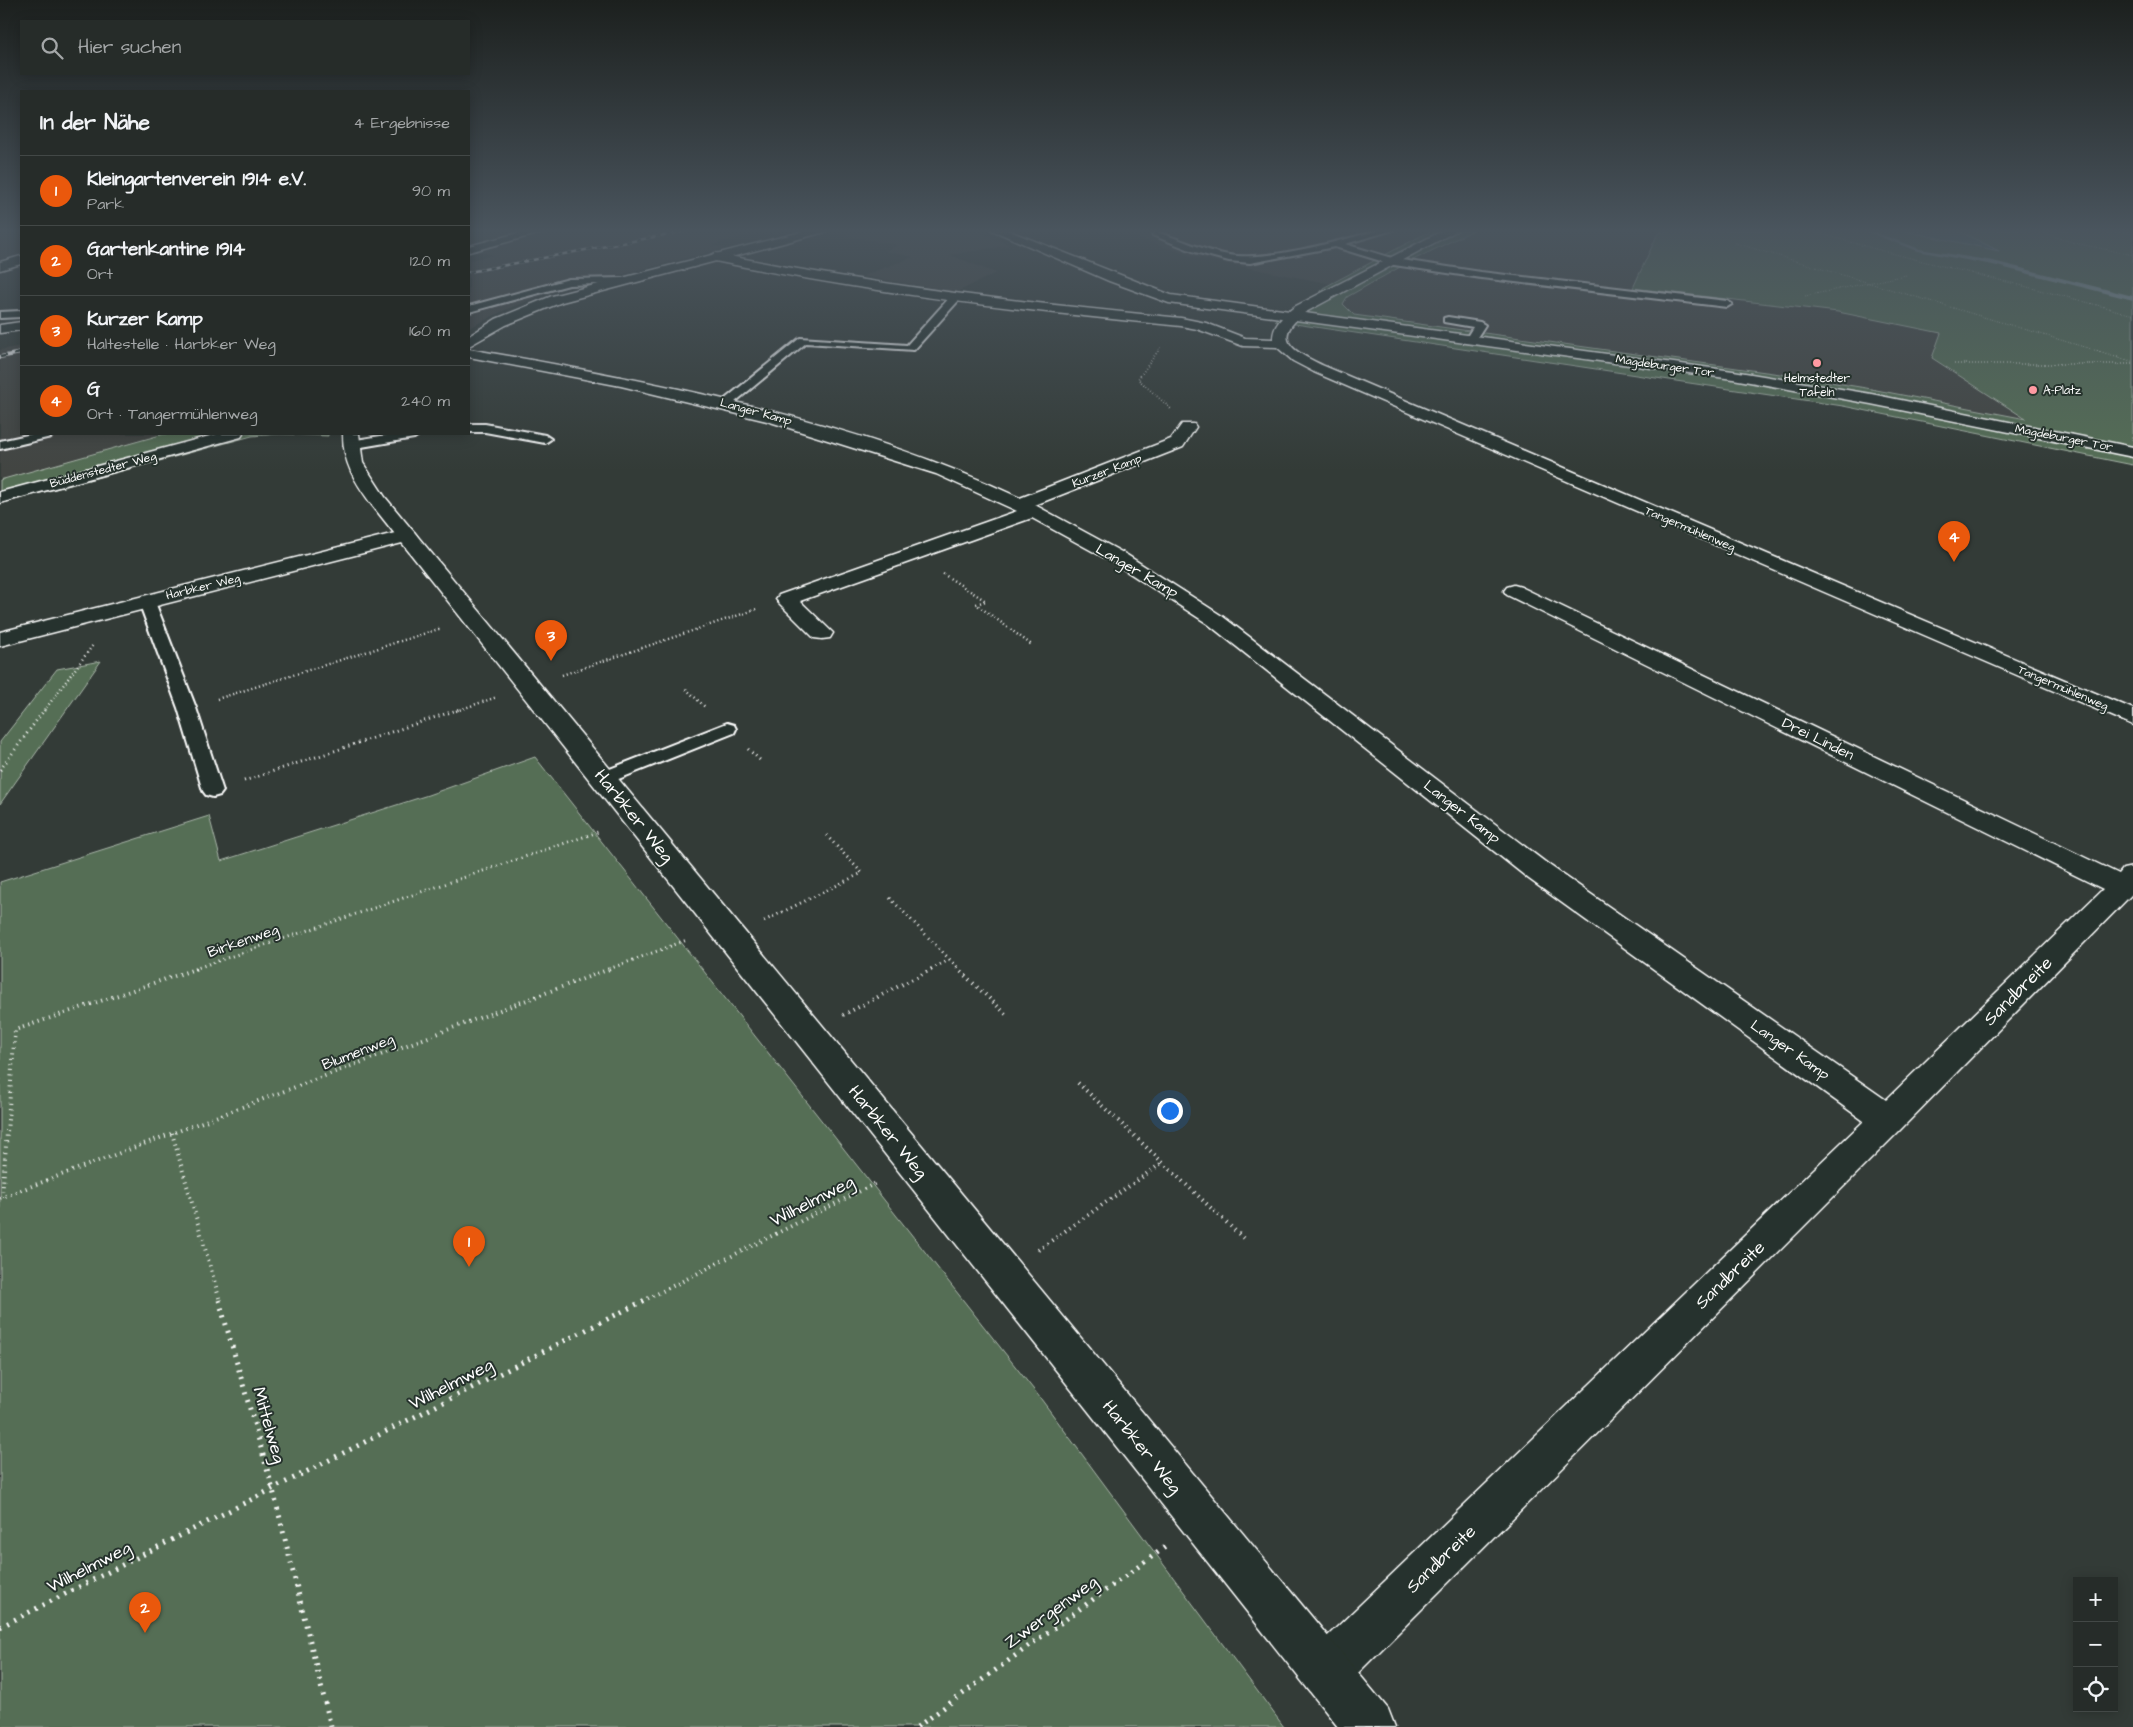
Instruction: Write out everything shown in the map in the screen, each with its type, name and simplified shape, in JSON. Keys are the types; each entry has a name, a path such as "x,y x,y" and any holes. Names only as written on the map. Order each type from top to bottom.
{"street":[{"path":"470,341 501,322 526,311"},
{"path":"1074,311 1181,322 1201,326 1242,342 1280,342 1279,334 1289,316 1300,311"},
{"name":"Magdeburger Tor","path":"1251,311 1802,387 2133,452"},
{"path":"0,329 20,326"},
{"name":"Tangermühlenweg","path":"1280,342 1294,356 1319,369 2133,718"},
{"name":"Langer Kamp","path":"470,353 612,379 725,404 834,435 950,474 1025,509 1122,561 1184,598 1216,620 1539,872 1888,1120"},
{"name":"Kurzer Kamp","path":"1025,509 1177,444 1188,427"},
{"name":"Büddenstedter Weg","path":"0,498 231,435"},
{"name":"Harbker Weg","path":"350,439 356,470 407,536 1370,1727"},
{"path":"822,634 786,599 911,554 1025,509"},
{"name":"Harbker Weg","path":"0,639 407,536"},
{"name":"Drei Linden","path":"1514,591 2127,882"},
{"name":"Sandbreite","path":"1325,1672 1888,1120 2127,882"}],"lane":[{"path":"725,404 804,340 910,348 944,311"},
{"path":"0,315 20,314"},
{"path":"1448,320 1480,325 1470,340"},
{"path":"470,428 485,428 545,439"},
{"path":"0,445 43,435"},
{"path":"350,439 401,435"},
{"path":"147,602 187,708 213,791"},
{"path":"604,778 727,729"}],"path":[{"path":"1959,311 2133,363"},
{"path":"2115,311 2133,316"},
{"path":"1181,322 1138,375 1138,379 1188,427"},
{"path":"1954,364 2133,363"},
{"path":"911,554 986,601 976,604 1033,646"},
{"path":"213,791 786,599"},
{"path":"0,770 120,609"},
{"path":"187,708 474,618"},
{"name":"Birkenweg","path":"1,1198 15,1030 637,819"},
{"name":"Blumenweg","path":"1,1198 172,1133 728,932 862,873 826,835"},
{"path":"890,898 949,960 1008,1016"},
{"path":"809,1033 949,960"},
{"path":"1078,1083 1243,1238"},
{"name":"Mittelweg","path":"172,1133 273,1490 331,1727"},
{"path":"1004,1273 1162,1163"},
{"name":"Wilhelmweg","path":"0,1627 913,1164"},
{"name":"Zwergenweg","path":"918,1727 1202,1520"}],"shaded area":[{"path":"470,311 504,311 470,328"},
{"path":"1350,311 1838,312 1941,333 1932,358 2028,420 1866,388 1780,374 1354,315"},
{"path":"20,346 20,435 160,435 0,480 0,350"}],"green space":[{"path":"1350,311 1354,315 1780,374 1866,388 2026,419 1932,358 1941,333 1826,311 2133,311 2133,465 1843,406 1275,321 1285,312"},
{"path":"160,435 266,435 252,436 0,504 0,480"},
{"path":"101,661 0,804 0,742 57,669"},
{"path":"535,757 1041,1399 1284,1727 0,1727 0,882 209,816 221,861 428,795"}],"railway":[{"path":"0,357 20,353"}],"place":[{"name":"Helmstedter Tafeln","path":"1817,363"},
{"name":"A-Platz","path":"2033,390"},
{"name":"G","path":"1954,562"},
{"name":"Kurzer Kamp","path":"551,661"},
{"name":"Kleingartenverein 1914 e.V.","path":"469,1267"},
{"name":"Gartenkantine 1914","path":"145,1633"}]}
